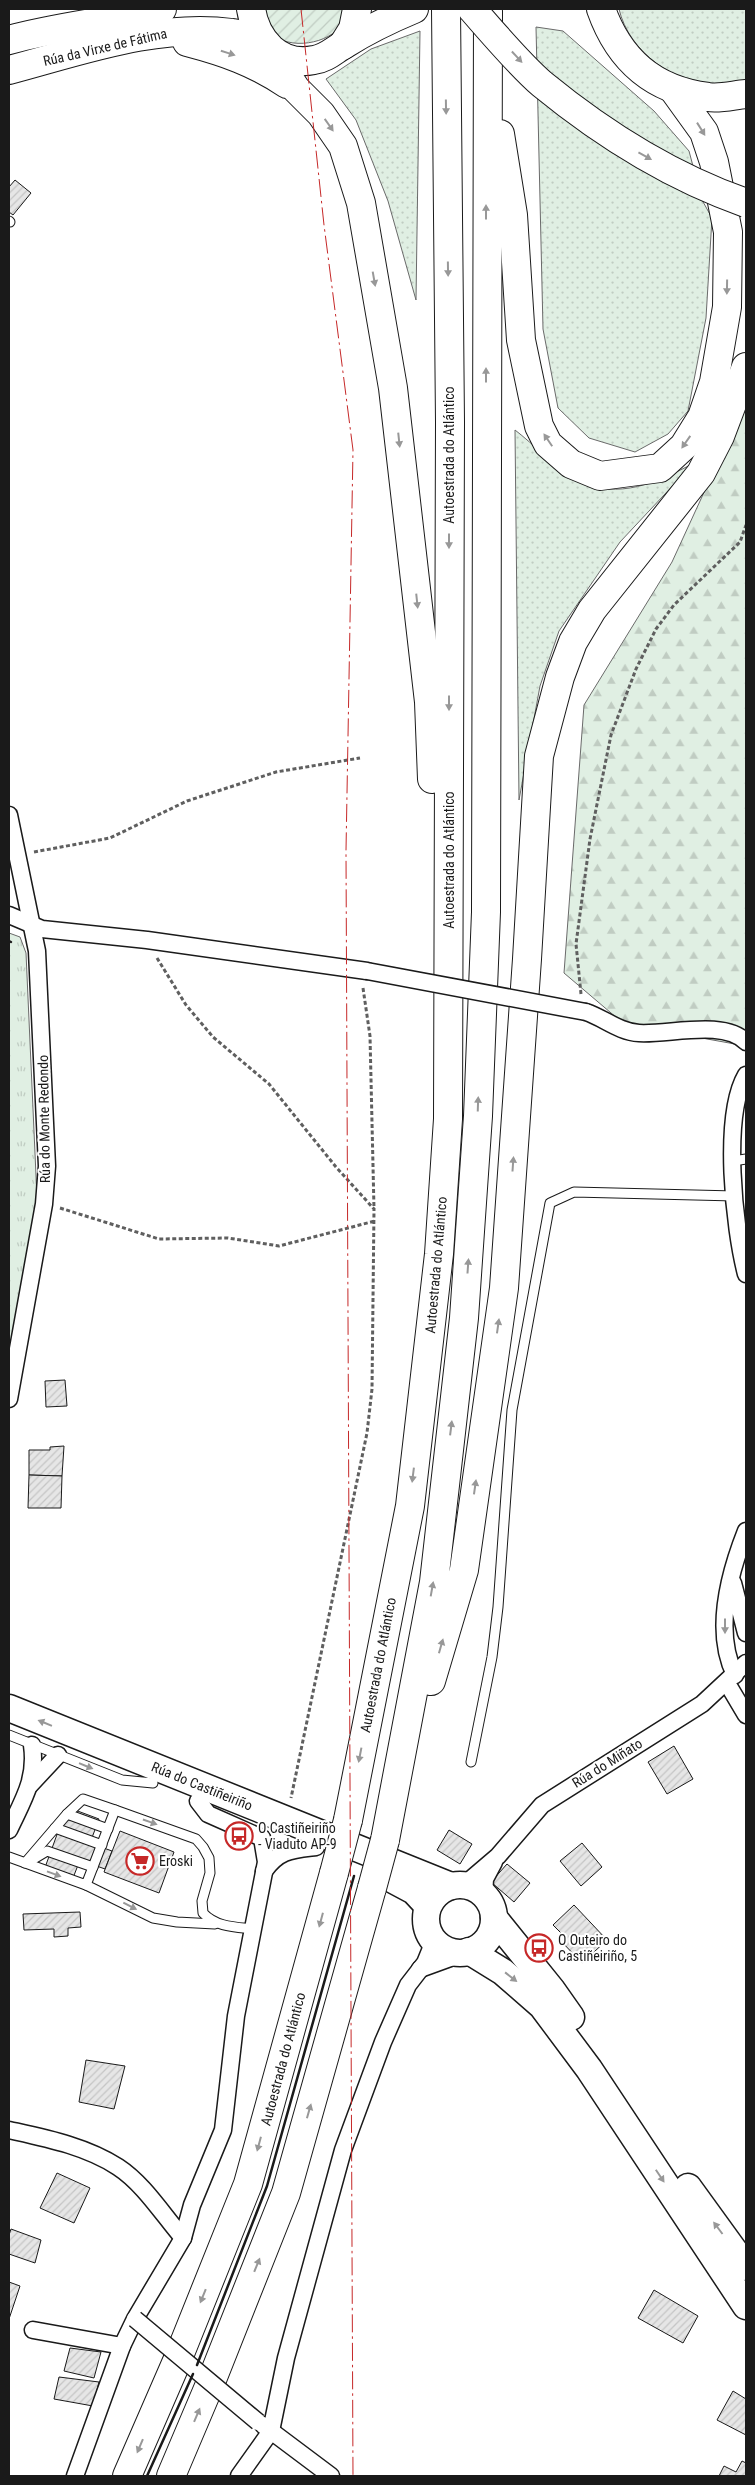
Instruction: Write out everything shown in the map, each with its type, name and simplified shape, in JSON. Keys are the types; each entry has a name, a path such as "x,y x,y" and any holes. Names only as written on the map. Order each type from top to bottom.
{"highway":[{"path":"40,31 100,9"},
{"name":"Rúa da Virxe de Fátima","path":"9,40 40,31 132,17 162,9"},
{"path":"251,9 253,25 265,44 296,89 321,114 343,146 361,203 393,388 429,702 436,879 436,1068 426,1252 423,1392"},
{"path":"343,45 353,29 357,9"},
{"name":"Rúa da Virxe de Fátima","path":"9,70 128,39 182,30 233,33 265,44 282,57 298,61 314,60 330,55 343,45 382,23 414,9"},
{"name":"Autoestrada do Atlántico","path":"127,2476 177,2361 248,2184 348,1820 410,1506 439,1254 448,1118 450,412 446,9"},
{"path":"472,9 541,83 590,120 639,154 670,170 746,203"},
{"path":"386,1833 434,1582 464,1318 478,1116 486,912 488,9"},
{"path":"581,9 605,20 625,55 646,75 672,89 709,97 746,94"},
{"path":"128,39 183,41 228,53 260,66 296,89"},
{"path":"487,57 513,215 521,340 539,426 548,444 571,464 600,476 660,468 684,446 702,417 714,382 727,307 728,232 714,162 704,132 672,89"},
{"path":"171,2476 213,2377 286,2194 386,1833 464,1570 504,1288 528,959 539,756 560,677 572,642 592,610 701,473 720,436 745,375 746,367"}],"main road":[{"name":"Rúa do Castiñeiriño","path":"9,1708 473,1896"},
{"name":"Rúa do Castiñeiriño","path":"9,1727 198,1801 308,1848 402,1883 414,1891 428,1906"},
{"path":"473,1896 433,1897 428,1906 426,1925 434,1941 443,1948 467,1952 503,1972 542,2006 589,2068 746,2306"},
{"path":"467,1952 478,1948 489,1935 473,1896"},
{"path":"473,1896 552,1990 716,2226 743,2261"}],"street":[{"name":"Rúa do Monte Redondo","path":"9,815 37,951 47,1166 44,1204 9,1399"},
{"path":"9,915 32,927 152,941 362,971 586,1012 599,1016 612,1025 636,1033 719,1029 741,1036 746,1042"},
{"path":"746,1075 734,1114 740,1160 735,1196 738,1232 746,1274"},
{"path":"746,1531 735,1561 727,1599 725,1636 729,1664 736,1674 746,1716"},
{"path":"732,1578 742,1607 746,1633"},
{"name":"Rúa do Miñato","path":"473,1896 498,1856 542,1805 702,1704 736,1674"},
{"path":"9,1830 30,1785 34,1763 32,1745"},
{"path":"30,1785 58,1755"},
{"path":"198,1801 208,1814 262,1838 308,1848"},
{"path":"75,2476 122,2346 183,2238 192,2205 223,2130 236,2016 266,1862 262,1838"},
{"path":"264,1872 273,1859 283,1852 308,1848"},
{"path":"239,2476 264,2426 286,2358 343,2150 383,2042 408,1985 429,1957 434,1941"},
{"path":"420,1969 467,1952"},
{"path":"9,2130 86,2151 119,2167 141,2187 183,2238"},
{"path":"710,2251 746,2290"},
{"path":"136,2319 264,2426 331,2476"},
{"path":"33,2330 122,2346"}],"lane":[{"path":"470,1762 492,1657 498,1607 512,1410 550,1203 574,1192 735,1196"},
{"path":"9,1735 122,1780 153,1783"},
{"path":"25,1863 82,1799 196,1839 209,1858 210,1873 202,1901 203,1913 209,1920 220,1925"},
{"path":"86,1885 115,1810"},
{"path":"67,1814 108,1829"},
{"path":"55,1828 102,1845"},
{"path":"25,1863 48,1851 93,1867"},
{"path":"9,1857 86,1885 153,1918 253,1929"}],"path":[{"path":"586,1012 579,987 576,944 590,839 611,735 636,670 656,629 674,605 740,542 746,525"},
{"path":"16,855 110,838 187,801 276,772 360,758"},
{"path":"152,941 158,961 186,1005 213,1037 269,1084 336,1168 374,1209"},
{"path":"283,1819 289,1806 367,1433 372,1389 375,1221 370,1036 362,971"},
{"path":"44,1204 159,1239 228,1238 279,1246 375,1221"}],"green space":[{"path":"259,9 347,9 342,24 336,31 319,40 298,43 279,39 272,33"},
{"path":"619,9 746,9 746,80 722,85 702,83 686,79 671,72 643,52 624,25"},
{"path":"536,27 563,31 654,111 689,151 702,200 712,218 706,318 688,411 668,434 635,452 589,438 558,408 543,329"},
{"path":"420,31 416,300 388,201 356,120 326,79 371,49"},
{"path":"746,401 746,1046 624,1024 564,973 584,705 672,562"},
{"path":"515,430 571,476 593,486 608,489 638,487 666,477 694,463 620,542 559,631 540,686 519,800"},
{"path":"9,933 20,937 26,953 37,1198 9,1352"}],"building":[{"path":"15,180 31,193 13,215 9,212 9,187"},
{"path":"65,1380 67,1406 46,1407 45,1381"},
{"path":"64,1446 62,1476 29,1475 29,1450 50,1450 50,1447"},
{"path":"29,1475 62,1476 61,1508 28,1508"},
{"path":"674,1746 693,1779 667,1794 648,1762"},
{"path":"67,1807 99,1819 90,1843 112,1851 105,1869 80,1860 71,1883 43,1873"},
{"path":"449,1830 472,1844 460,1864 437,1850"},
{"name":"Eroski","path":"120,1831 174,1852 159,1893 104,1872"},
{"path":"582,1843 602,1867 581,1886 560,1861"},
{"path":"507,1864 530,1883 514,1902 491,1882"},
{"path":"574,1905 607,1940 582,1963 559,1939 563,1935 553,1925"},
{"path":"80,1912 81,1927 68,1928 68,1936 54,1937 54,1929 24,1930 23,1914"},
{"path":"86,2060 125,2066 114,2109 79,2102"},
{"path":"57,2173 90,2188 74,2223 40,2208"},
{"path":"11,2229 41,2240 35,2263 9,2254 9,2235"},
{"path":"9,2282 20,2286 9,2319"},
{"path":"654,2290 698,2316 683,2343 638,2318"},
{"path":"70,2348 101,2352 94,2378 64,2371"},
{"path":"59,2377 99,2382 93,2406 54,2399"},
{"path":"733,2391 746,2399 746,2435 717,2420"},
{"path":"742,2461 746,2463 746,2476 719,2476 724,2466 736,2472"}],"wall":[{"path":"197,2365 267,2186 354,1876"},
{"path":"147,2476 193,2374"}],"power":[{"path":"301,9 324,225 353,450 346,851 353,2476"}],"place":[{"name":"O Castiñeiriño - Viaduto AP-9","path":"239,1836"},
{"name":"Eroski","path":"140,1861"},
{"name":"O Outeiro do Castiñeiriño, 5","path":"539,1948"}]}
